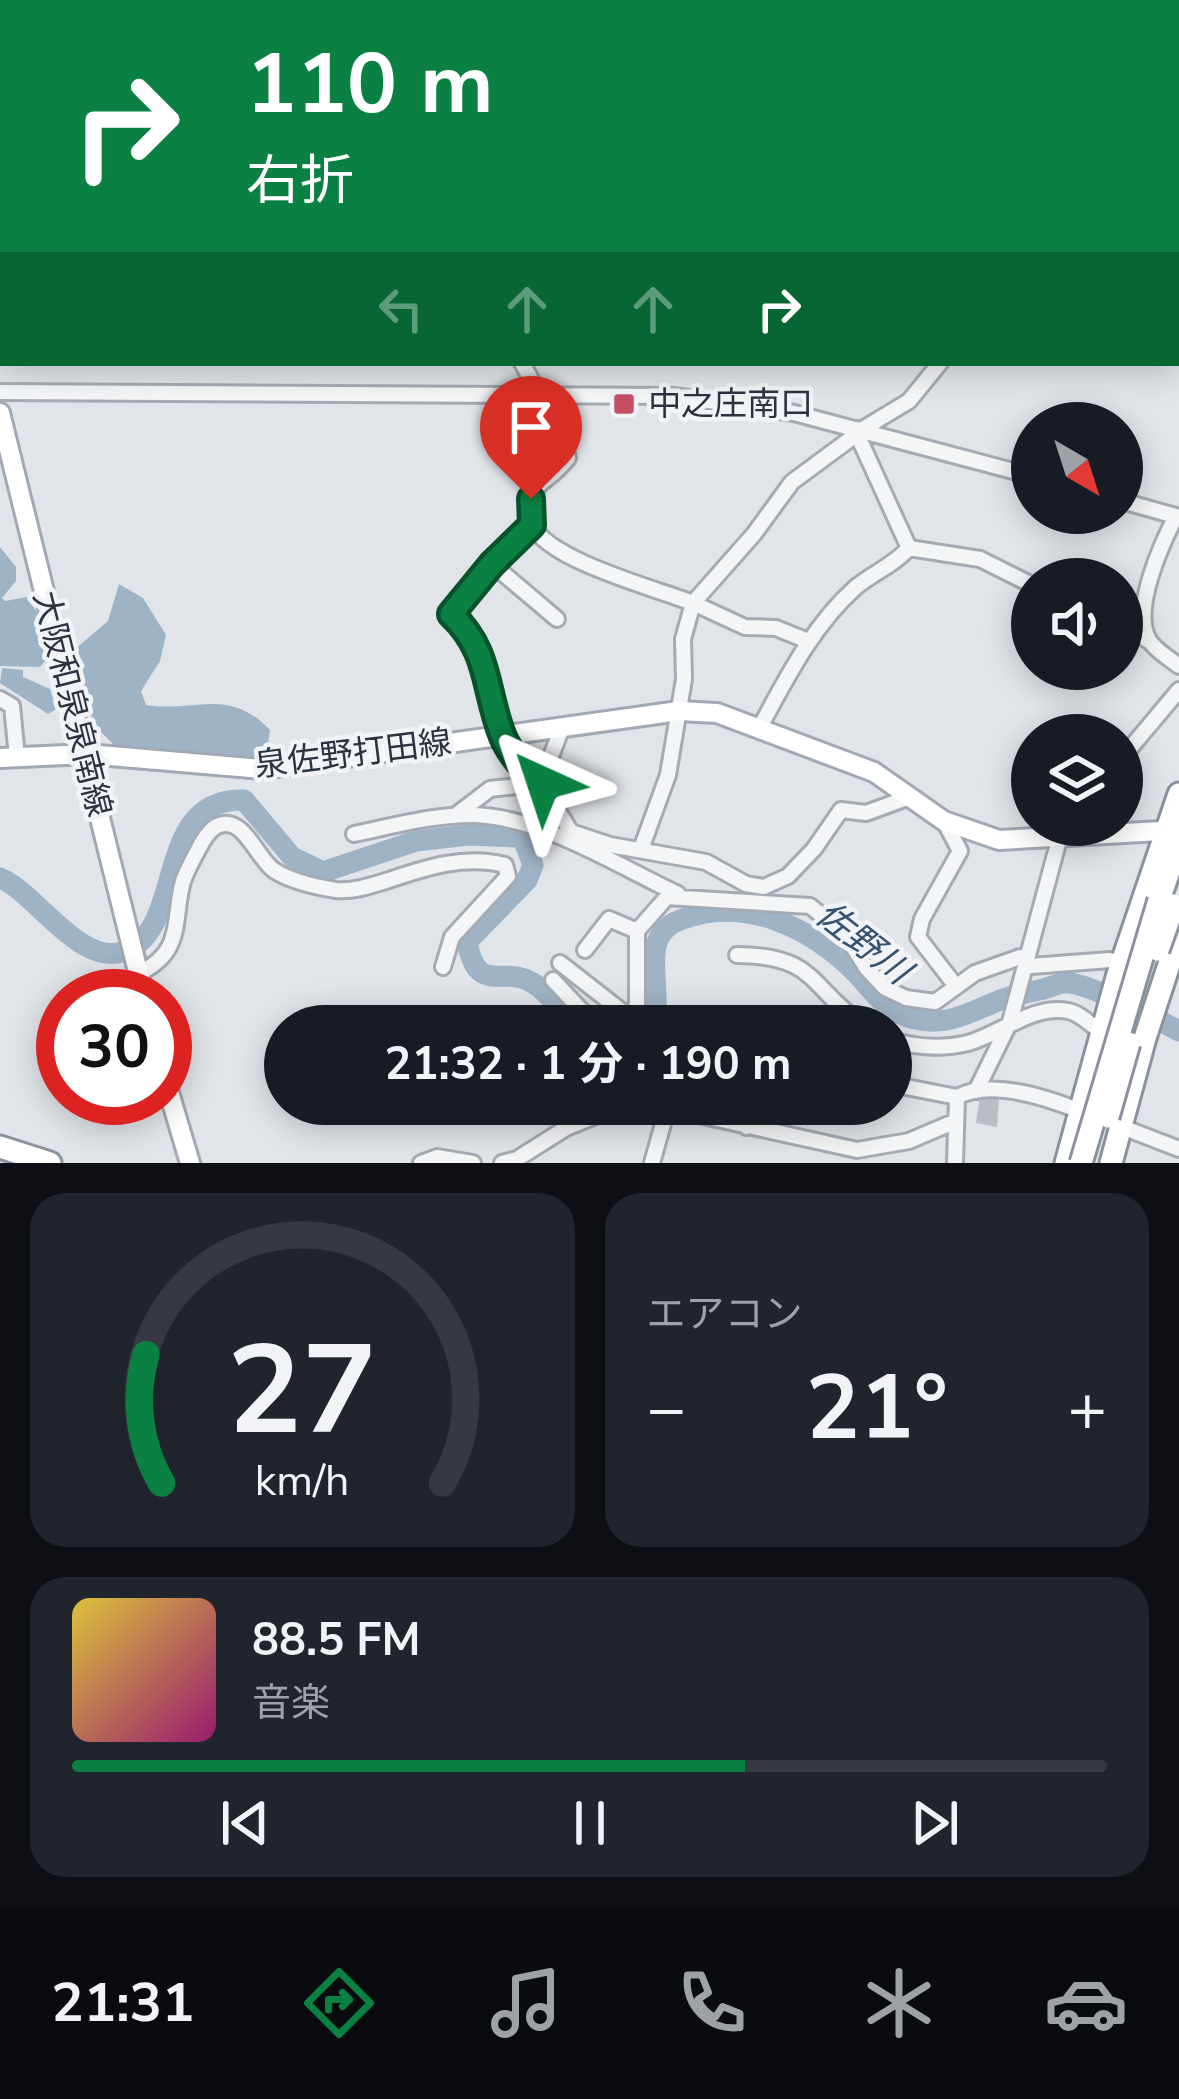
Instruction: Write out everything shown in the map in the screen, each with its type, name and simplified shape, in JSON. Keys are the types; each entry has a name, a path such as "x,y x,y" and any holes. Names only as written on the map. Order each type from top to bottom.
{"highway":[{"path":"1096,1163 1171,898 1179,794"},
{"path":"1066,1163 1119,969 1174,834"},
{"path":"1081,1163 1171,898"},
{"path":"1111,1163 1179,934"},
{"path":"0,1147 50,1163"}],"main road":[{"name":"大阪和泉泉南線","path":"0,413 137,969"},
{"name":"泉佐野打田線","path":"8,758 87,754 262,770 679,710 716,713 874,772 944,821 999,840 1011,838"},
{"name":"泉佐野打田線","path":"1143,833 1174,834"},
{"path":"179,1125 190,1163"}],"street":[{"path":"524,366 566,443 568,458 535,486 531,499 536,533 567,555 745,627 776,628 808,641"},
{"path":"641,849 668,775 679,710 683,638 693,603 792,482 858,431 908,401 937,366"},
{"path":"0,392 674,396 746,404 1011,471"},
{"path":"858,431 909,548"},
{"path":"1143,507 1177,516 1148,583 1145,627 1150,641"},
{"path":"532,525 451,614 466,628 486,666 502,734 540,783 568,836 683,896"},
{"path":"909,548 980,559 1011,574"},
{"path":"759,729 808,641 858,585 909,548"},
{"path":"492,564 556,619"},
{"path":"1143,636 1179,666"},
{"path":"1143,733 1179,690"},
{"path":"0,699 12,706 8,758"},
{"path":"540,783 561,730"},
{"path":"455,815 490,789 540,783"},
{"path":"354,834 455,815 480,815 706,862 746,884 764,887 785,877 814,849 842,810 866,813 907,798"},
{"path":"944,821 960,851 922,920 919,937 955,986"},
{"path":"137,969 157,963 169,949 189,867 204,838 225,824 243,831 259,859 277,872 337,890 367,887 451,863 506,865 508,876 452,937 443,967"},
{"path":"976,1090 1010,1024 1059,846"},
{"path":"785,877 810,906 845,934 885,988 906,998 935,1002 1001,962 1020,957 1025,967"},
{"path":"637,1005 637,932 667,897 810,906"},
{"path":"584,950 609,919 637,932"},
{"path":"737,955 769,955 805,969 837,1005"},
{"path":"1025,967 1109,960 1119,969"},
{"path":"560,963 610,1005"},
{"path":"553,980 577,1005"},
{"path":"572,1000 585,983"},
{"path":"912,1044 954,1045 1041,1013 1068,1011 1102,1025"},
{"path":"912,1088 957,1097 976,1090 1006,1091 1079,1111 1179,1149"},
{"path":"955,1163 957,1097"},
{"path":"739,1125 857,1150 909,1141 956,1120"},
{"path":"502,1163 573,1125"},
{"path":"652,1163 663,1125"},
{"path":"421,1163 437,1157 473,1163"}],"water":[{"path":"0,547 16,567 16,581 2,598 27,597 38,614 48,658 40,667 0,666"},
{"path":"119,584 143,598 166,635 160,661 141,691 146,705 211,704 240,709 270,730 266,759 118,749 94,725 74,650 108,621"},
{"path":"2,668 23,670 23,677 50,689 56,709 48,714 0,683"}],"building":[{"path":"980,1095 999,1098 997,1127 976,1123"}],"waterway":[{"name":"佐野川","path":"0,878 89,948 122,952 142,940 156,919 182,842 195,820 215,805 244,800 292,857 323,872 416,841 468,835 517,837 524,841 533,865 527,880 467,942 472,959 485,974 522,978 556,1005"},
{"name":"佐野川","path":"656,1005 655,953 666,928 704,913 728,911 775,920 818,941 886,1005"},
{"name":"佐野川","path":"912,1018 946,1020 1009,997 1069,983 1108,996 1179,1031"}],"place":[{"name":"中之庄南口","path":"624,404"}],"route":[{"path":"531,499 532,525 451,614 466,628 486,666 508,746 537,784 543,783"}]}
